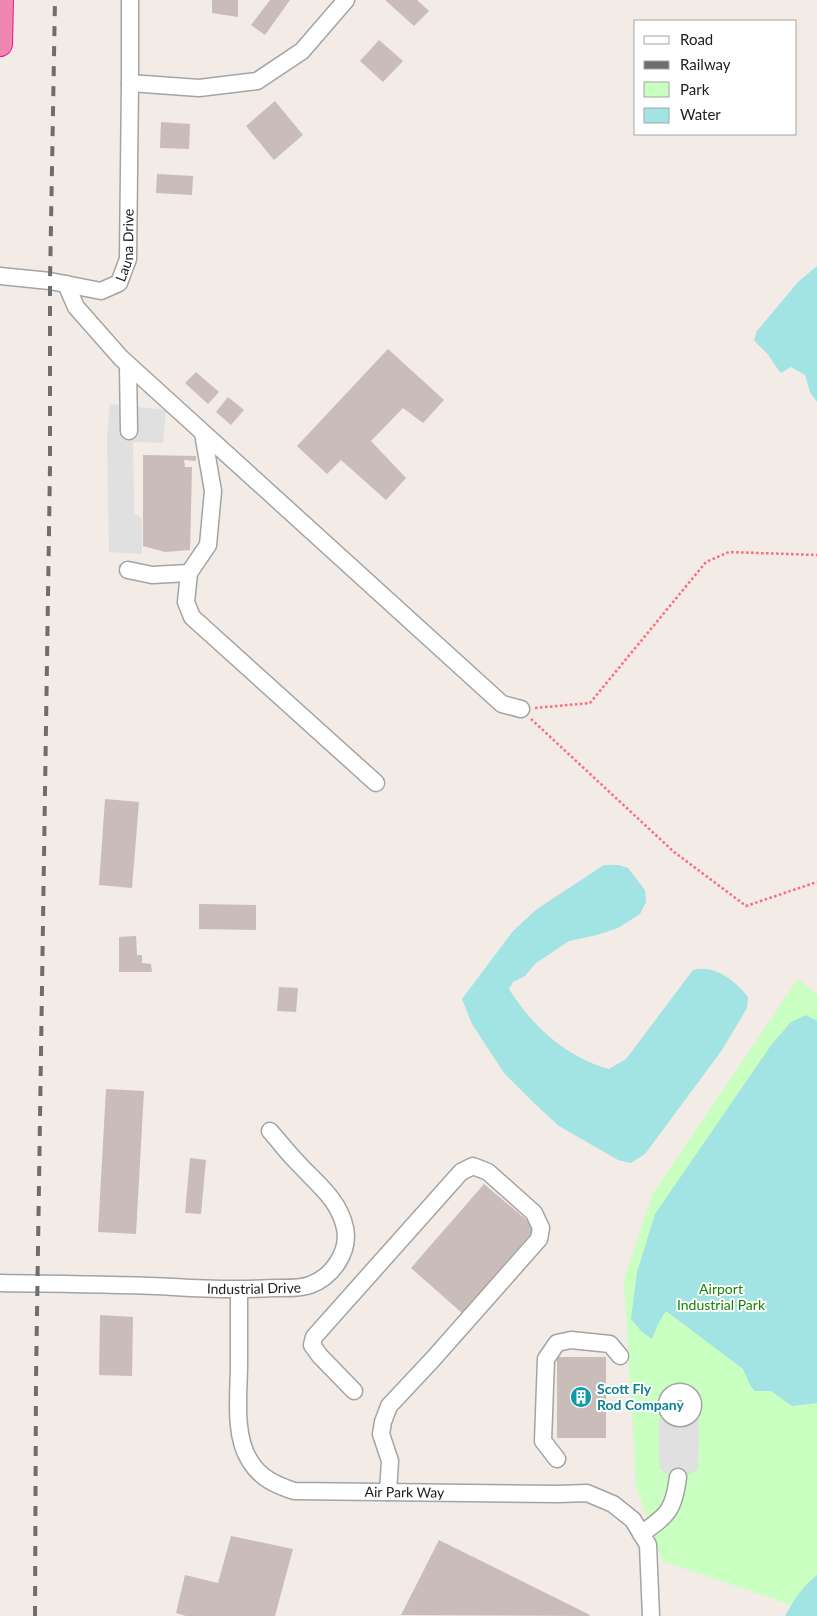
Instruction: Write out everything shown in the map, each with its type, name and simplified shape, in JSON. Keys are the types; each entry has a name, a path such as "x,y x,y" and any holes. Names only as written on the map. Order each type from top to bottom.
{"highway":[{"path":"0,44 1,0"}],"street":[{"name":"Launa Drive","path":"0,276 66,284 101,291 119,283 128,259 130,0"},
{"path":"130,83 199,88 257,81 302,51 346,0"},
{"path":"66,284 76,307 128,365 502,704 521,709"},
{"path":"128,365 129,431"},
{"path":"203,433 213,491 208,545 189,573 186,602 192,617 376,783"},
{"path":"128,570 152,575 189,573"},
{"name":"Industrial Drive","path":"0,1283 82,1283 239,1290 297,1288 310,1285 324,1278 341,1257 345,1244 346,1231 342,1218 328,1193 270,1131"},
{"path":"354,1391 320,1356 312,1345 314,1337 461,1172 473,1166 488,1172 534,1213 541,1228 539,1239 389,1406 381,1434 390,1461 388,1492"},
{"name":"Air Park Way","path":"239,1290 240,1425 242,1446 256,1470 266,1479 278,1486 294,1490 586,1493 612,1504 633,1520 648,1545 651,1616"},
{"path":"557,1459 543,1441 546,1359 557,1343 571,1340 610,1344 620,1356"},
{"path":"641,1534 663,1518 675,1499 678,1477"}],"path":[{"path":"521,709 590,703 706,562 730,552 817,555"},
{"path":"521,709 674,852 746,906 817,882"}],"green space":[{"name":"Airport Industrial Park","path":"798,979 817,995 817,1575 791,1605 662,1561 636,1486 624,1280 652,1195"}],"shaded area":[{"path":"110,404 166,410 163,443 133,442 134,514 142,518 142,554 109,552 107,437"},
{"path":"659,1417 670,1426 699,1418 698,1469 684,1477 670,1476 659,1468"}],"water":[{"path":"817,266 817,402 810,392 805,375 791,367 781,373 754,340 757,331 798,282"},
{"path":"604,865 619,865 628,868 645,890 646,902 640,914 618,928 569,941 536,963 525,976 513,982 509,989 518,1003 539,1027 578,1057 609,1069 626,1059 693,970 709,969 724,975 748,997 747,1008 722,1050 645,1154 631,1163 618,1160 559,1126 535,1104 504,1073 472,1024 462,999 513,931 537,909"},
{"path":"806,1015 817,1021 817,1403 792,1406 771,1391 755,1391 750,1385 743,1369 666,1311 652,1339 641,1331 631,1319 637,1272 655,1214 772,1044 791,1022"},
{"path":"817,1575 817,1616 785,1616 799,1594"}],"building":[{"path":"212,0 238,0 238,17 212,13"},
{"path":"270,0 290,0 265,35 251,25"},
{"path":"385,0 417,0 429,11 414,26"},
{"path":"379,40 403,61 383,82 360,61"},
{"path":"275,101 303,135 274,160 246,126"},
{"path":"161,122 190,124 189,149 160,148"},
{"path":"157,174 193,176 192,195 156,193"},
{"path":"388,349 444,400 423,423 403,408 371,441 406,478 386,500 341,460 327,474 297,446"},
{"path":"196,372 219,392 208,404 185,383"},
{"path":"228,397 244,410 231,425 216,412"},
{"path":"143,455 196,456 196,461 184,460 185,467 192,467 190,550 165,552 143,546"},
{"path":"105,799 139,802 132,888 99,885"},
{"path":"199,904 256,905 256,930 199,929"},
{"path":"136,936 137,955 142,955 142,963 151,964 152,972 119,972 119,937"},
{"path":"279,987 298,988 296,1012 277,1011"},
{"path":"106,1089 144,1091 136,1234 98,1232"},
{"path":"190,1158 206,1160 201,1214 185,1213"},
{"path":"484,1184 536,1228 462,1313 411,1268"},
{"path":"100,1315 133,1317 132,1376 99,1375"},
{"name":"Scott Fly Rod Company","path":"557,1357 606,1357 606,1438 557,1438"},
{"path":"231,1536 293,1549 275,1616 186,1616 176,1613 185,1575 218,1583"},
{"path":"439,1540 590,1615 401,1615"}],"railway":[{"path":"35,1616 36,1379 55,0"}],"place":[{"name":"Scott Fly Rod Company","path":"581,1397"}]}
